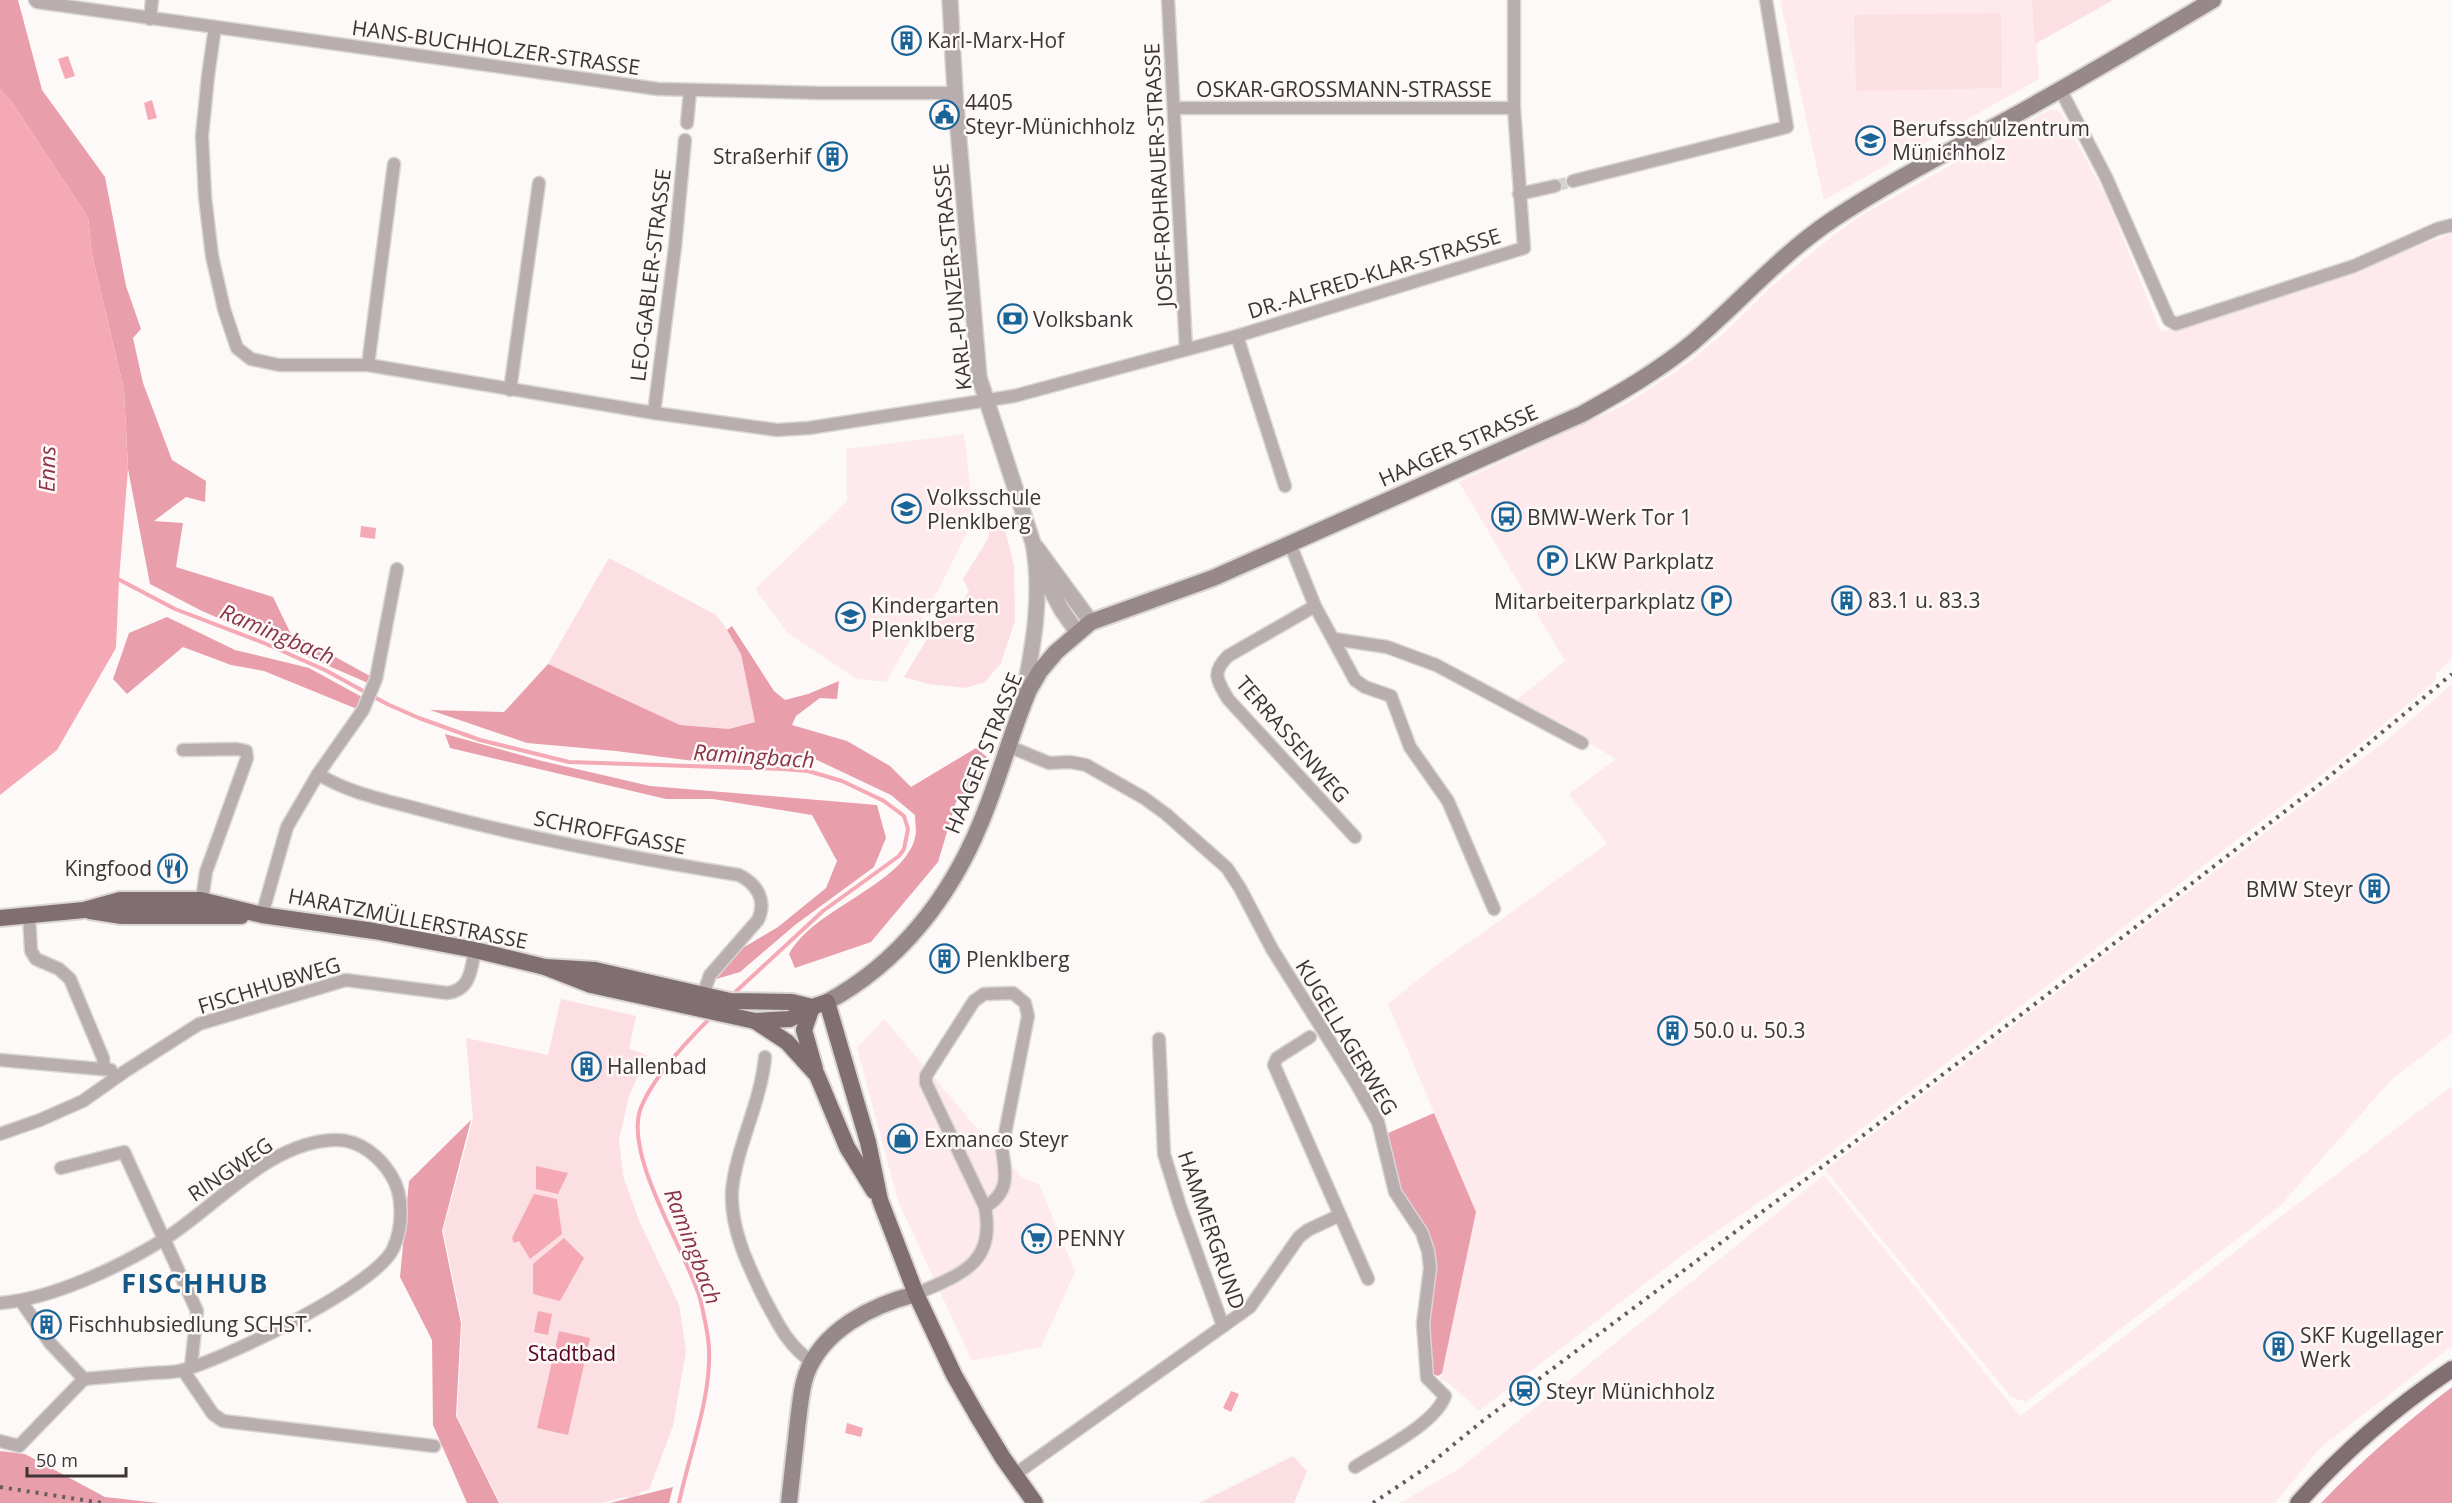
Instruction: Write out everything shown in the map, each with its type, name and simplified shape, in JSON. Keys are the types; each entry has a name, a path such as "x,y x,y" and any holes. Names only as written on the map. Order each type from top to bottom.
{"main road":[{"name":"HAAGER STRASSE","path":"820,1004 848,990 875,970 918,929 937,905 969,850 982,821 1021,710 1040,671 1077,632 1091,622 1213,578 1530,438 1582,414 1633,386 1694,341 1783,258 1830,221 1917,168 2060,89 2213,0"},
{"name":"HARATZMÜLLERSTRASSE","path":"0,918 84,910 120,900 201,900 262,915 374,931 475,950 545,967 591,985 703,1000 820,1004"},
{"name":"HARATZMÜLLERSTRASSE","path":"84,910 122,916 200,918 262,915"},
{"name":"HARATZMÜLLERSTRASSE","path":"703,1000 755,1021"},
{"path":"755,1021 790,1019 820,1004"},
{"path":"820,1004 804,1030 817,1075 847,1147 880,1200"},
{"path":"820,1004 868,1142 880,1200 916,1294 954,1375 1014,1475 1035,1503"},
{"path":"755,1021 787,1042 817,1075"},
{"path":"789,1503 802,1394 805,1376 812,1362 831,1337 846,1325 881,1305 916,1294"},
{"path":"2298,1503 2333,1463 2372,1428 2413,1395 2452,1369"}],"street":[{"name":"HANS-BUCHHOLZER-STRASSE","path":"34,0 408,56 658,89 955,93"},
{"path":"150,19 152,0"},
{"name":"KARL-PUNZER-STRASSE","path":"950,0 955,93 979,377 1033,543 1037,564 1035,634 1021,710"},
{"name":"JOSEF-ROHRAUER-STRASSE","path":"1168,0 1186,349"},
{"path":"1514,0 1514,108 1519,194 1555,186"},
{"path":"1573,181 1787,127 1766,0"},
{"name":"LEO-GABLER-STRASSE","path":"215,27 207,76 202,136 204,187 212,256 224,309 237,348 251,359 279,365 368,365 654,413 788,429 809,429 986,402"},
{"path":"2060,89 2106,177 2169,321 2176,324 2354,266 2437,229 2452,225"},
{"path":"687,123 690,91"},
{"name":"OSKAR-GROSSMANN-STRASSE","path":"1174,108 1514,108"},
{"name":"LEO-GABLER-STRASSE","path":"654,413 675,246 685,140"},
{"path":"368,365 394,164"},
{"path":"510,390 539,183"},
{"name":"DR.-ALFRED-KLAR-STRASSE","path":"986,402 1237,336 1524,248 1519,194"},
{"name":"DR.-ALFRED-KLAR-STRASSE","path":"1237,336 1285,486"},
{"name":"KARL-PUNZER-STRASSE","path":"1033,543 1091,622"},
{"path":"1290,544 1315,606 1355,680 1365,687 1391,696 1410,747 1448,801 1494,909"},
{"name":"KARL-PUNZER-STRASSE","path":"1037,564 1061,609 1077,632"},
{"path":"262,915 287,827 318,774 363,710 376,679 397,569"},
{"name":"TERRASSENWEG","path":"1315,606 1228,656 1218,666 1216,680 1228,699 1354,837"},
{"path":"1334,639 1387,648 1436,665 1582,743"},
{"name":"KUGELLAGERWEG","path":"1008,746 1049,763 1070,762 1086,765 1144,798 1166,814 1227,868 1272,949 1378,1122 1395,1192 1419,1227 1428,1251 1430,1268 1423,1324 1427,1378 1445,1396 1440,1408 1425,1422 1355,1467"},
{"path":"183,750 237,749 246,751 247,758 206,872 200,918"},
{"name":"SCHROFFGASSE","path":"318,774 331,782 373,796 497,830 618,856 739,875 749,880 758,890 762,903 761,913 758,920 710,975 703,1000"},
{"path":"29,914 31,951 36,959 59,969 70,979 103,1058 104,1068"},
{"name":"FISCHHUBWEG","path":"0,1134 83,1101 123,1072 199,1024 339,981 353,979 447,993 456,991 463,988 468,980 475,950"},
{"path":"916,1294 955,1277 974,1262 987,1243 988,1224 985,1207 926,1079 974,1001 984,994 1013,993 1025,1003 1028,1016 1002,1149 1005,1169 1003,1191 985,1207"},
{"path":"1310,1037 1277,1058 1274,1065 1368,1279"},
{"name":"HAMMERGRUND","path":"1159,1039 1164,1155 1223,1326"},
{"path":"765,1057 759,1089 734,1178 732,1203 742,1247 760,1290 786,1339 794,1349 812,1362"},
{"path":"0,1060 104,1068 123,1072"},
{"name":"RINGWEG","path":"0,1303 21,1301 96,1275 164,1239 266,1163 315,1141 340,1140 365,1148 384,1163 399,1188 400,1217 392,1249 370,1274 272,1334 187,1368 84,1379"},
{"path":"61,1168 124,1152 198,1311 187,1368 213,1414 223,1421 434,1446"},
{"name":"HAMMERGRUND","path":"1014,1475 1250,1307 1299,1237 1308,1230 1340,1215"},
{"path":"0,1441 19,1446 84,1379 50,1342 21,1301"}],"shaded area":[{"path":"0,0 18,0 42,90 105,177 126,286 141,329 133,338 143,383 172,460 206,481 205,502 186,497 154,521 183,523 176,567 273,597 290,632 370,676 368,683 202,611 150,584 128,469 124,390 92,255 88,217 13,104 0,89"},
{"name":"Berufsschulzentrum Münichholz","path":"1780,0 2033,0 2039,79 1824,200"},
{"name":"BMW Steyr","path":"2057,110 2062,115 2107,198 2161,332 2322,283 2452,233 2452,658 2436,674 2436,680 2351,752 1818,1162 1685,1253 1479,1411 1450,1384 1440,1380 1476,1212 1388,1004 1430,970 1607,844 1569,794 1616,759 1516,700 1565,661 1459,482 1626,404 1681,368 1723,334 1773,285 1862,215 2047,111"},
{"path":"964,434 974,518 940,587 886,682 857,679 789,634 755,589 847,501 846,449"},
{"path":"167,617 235,650 309,668 362,697 357,709 264,671 231,665 183,647 127,694 113,679 129,633"},
{"path":"732,626 774,691 785,700 808,694 839,681 837,699 820,698 796,716 792,725 847,741 890,766 911,787 976,748 987,757 982,773 956,802 938,862 871,942 795,968 789,954 801,938 818,923 894,869 907,855 916,835 915,815 891,795 817,760 702,762 527,743 430,710 504,712 548,664 680,725 729,729 755,722 741,654 727,630"},
{"name":"BMW Steyr","path":"2452,684 2452,1033 2392,1079 2281,1205 2026,1402 2011,1397 1825,1170 2392,736"},
{"path":"445,734 542,761 650,786 877,805 886,838 874,867 795,925 740,972 713,980 736,952 778,927 826,888 837,861 812,815 713,799 666,799 450,748"},
{"path":"884,1019 988,1141 1023,1178 1039,1184 1075,1272 1041,1347 972,1361 898,1201 857,1048"},
{"path":"2452,1086 2452,1346 2320,1448 2275,1503 1400,1503 1460,1468 1824,1175 2020,1416"},
{"path":"1434,1113 1476,1212 1442,1373 1438,1376 1433,1374 1427,1330 1434,1271 1399,1188 1386,1134"},
{"path":"471,1120 442,1231 461,1323 456,1416 499,1503 467,1503 433,1425 432,1340 400,1277 409,1181"},
{"path":"2452,1387 2452,1503 2321,1503 2384,1443"},
{"path":"0,1451 25,1454 105,1497 159,1503 0,1503"},
{"path":"673,1487 669,1503 610,1503"}],"green space":[{"path":"2032,0 2113,0 2035,44"},
{"path":"2001,13 2002,88 1856,91 1854,15"},
{"path":"990,518 1002,519 1014,565 1015,621 1001,663 985,682 965,688 929,684 904,677 946,608 956,612 969,591 963,579 988,539"},
{"path":"609,558 716,615 733,637 741,654 755,722 729,729 680,725 548,664"},
{"name":"Stadtbad","path":"561,999 636,1016 629,1049 647,1055 629,1096 619,1140 623,1176 640,1223 679,1305 686,1351 673,1426 649,1490 640,1492 638,1501 625,1497 603,1503 500,1503 457,1416 462,1322 443,1230 473,1119 466,1038 548,1055"},
{"path":"1293,1456 1307,1471 1294,1503 1199,1503"}],"water":[{"path":"68,56 75,76 65,79 58,59"},
{"name":"Enns","path":"0,89 13,104 88,217 92,255 124,390 128,469 116,648 57,750 0,795"},
{"path":"152,100 157,118 148,120 144,103"},
{"path":"361,526 376,528 375,539 360,537"},
{"path":"536,1166 568,1173 558,1194 536,1189"},
{"path":"534,1194 557,1199 562,1234 530,1259 519,1241 514,1243 512,1238"},
{"path":"564,1238 584,1258 560,1301 533,1294 533,1264"},
{"path":"538,1311 552,1314 548,1335 534,1332"},
{"path":"559,1331 590,1338 568,1435 537,1428"},
{"path":"1231,1391 1239,1394 1231,1412 1223,1408"},
{"path":"847,1423 863,1428 861,1437 845,1433"}],"waterway":[{"name":"Ramingbach","path":"116,578 175,609 264,643 325,670 387,704 480,740 569,762 808,771 842,781 884,801 904,816 908,829 904,849 899,856 823,911 731,996"},
{"name":"Ramingbach","path":"679,1503 705,1399 709,1358 708,1338 700,1298 648,1178 638,1130 640,1110 652,1086 681,1048 711,1017"}],"tunnel":[{"path":"1555,186 1573,181"}],"railway":[{"path":"1373,1503 1424,1469 1480,1423 1810,1176 2129,932 2319,785 2452,674"},
{"path":"0,1487 102,1503"}],"place":[{"name":"Karl-Marx-Hof","path":"906,40"},
{"name":"4405 Steyr-Münichholz","path":"944,114"},
{"name":"Berufsschulzentrum Münichholz","path":"1871,140"},
{"name":"Straßerhif","path":"832,156"},
{"name":"Volksbank","path":"1012,319"},
{"name":"Volksschule Plenklberg","path":"906,509"},
{"name":"BMW-Werk Tor 1","path":"1506,517"},
{"name":"LKW Parkplatz","path":"1553,561"},
{"name":"83.1 u. 83.3","path":"1847,600"},
{"name":"Mitarbeiterparkplatz","path":"1716,601"},
{"name":"Kindergarten Plenklberg","path":"850,617"},
{"name":"Kingfood","path":"173,868"},
{"name":"BMW Steyr","path":"2374,889"},
{"name":"Plenklberg","path":"945,959"},
{"name":"50.0 u. 50.3","path":"1672,1030"},
{"name":"Hallenbad","path":"586,1066"},
{"name":"Exmanco Steyr","path":"903,1139"},
{"name":"PENNY","path":"1036,1238"},
{"name":"Fischhubsiedlung SCHST.","path":"47,1324"},
{"name":"SKF Kugellager Werk","path":"2279,1347"},
{"name":"Steyr Münichholz","path":"1525,1391"}],"district":[{"name":"FISCHHUB","path":"195,1282"}]}
